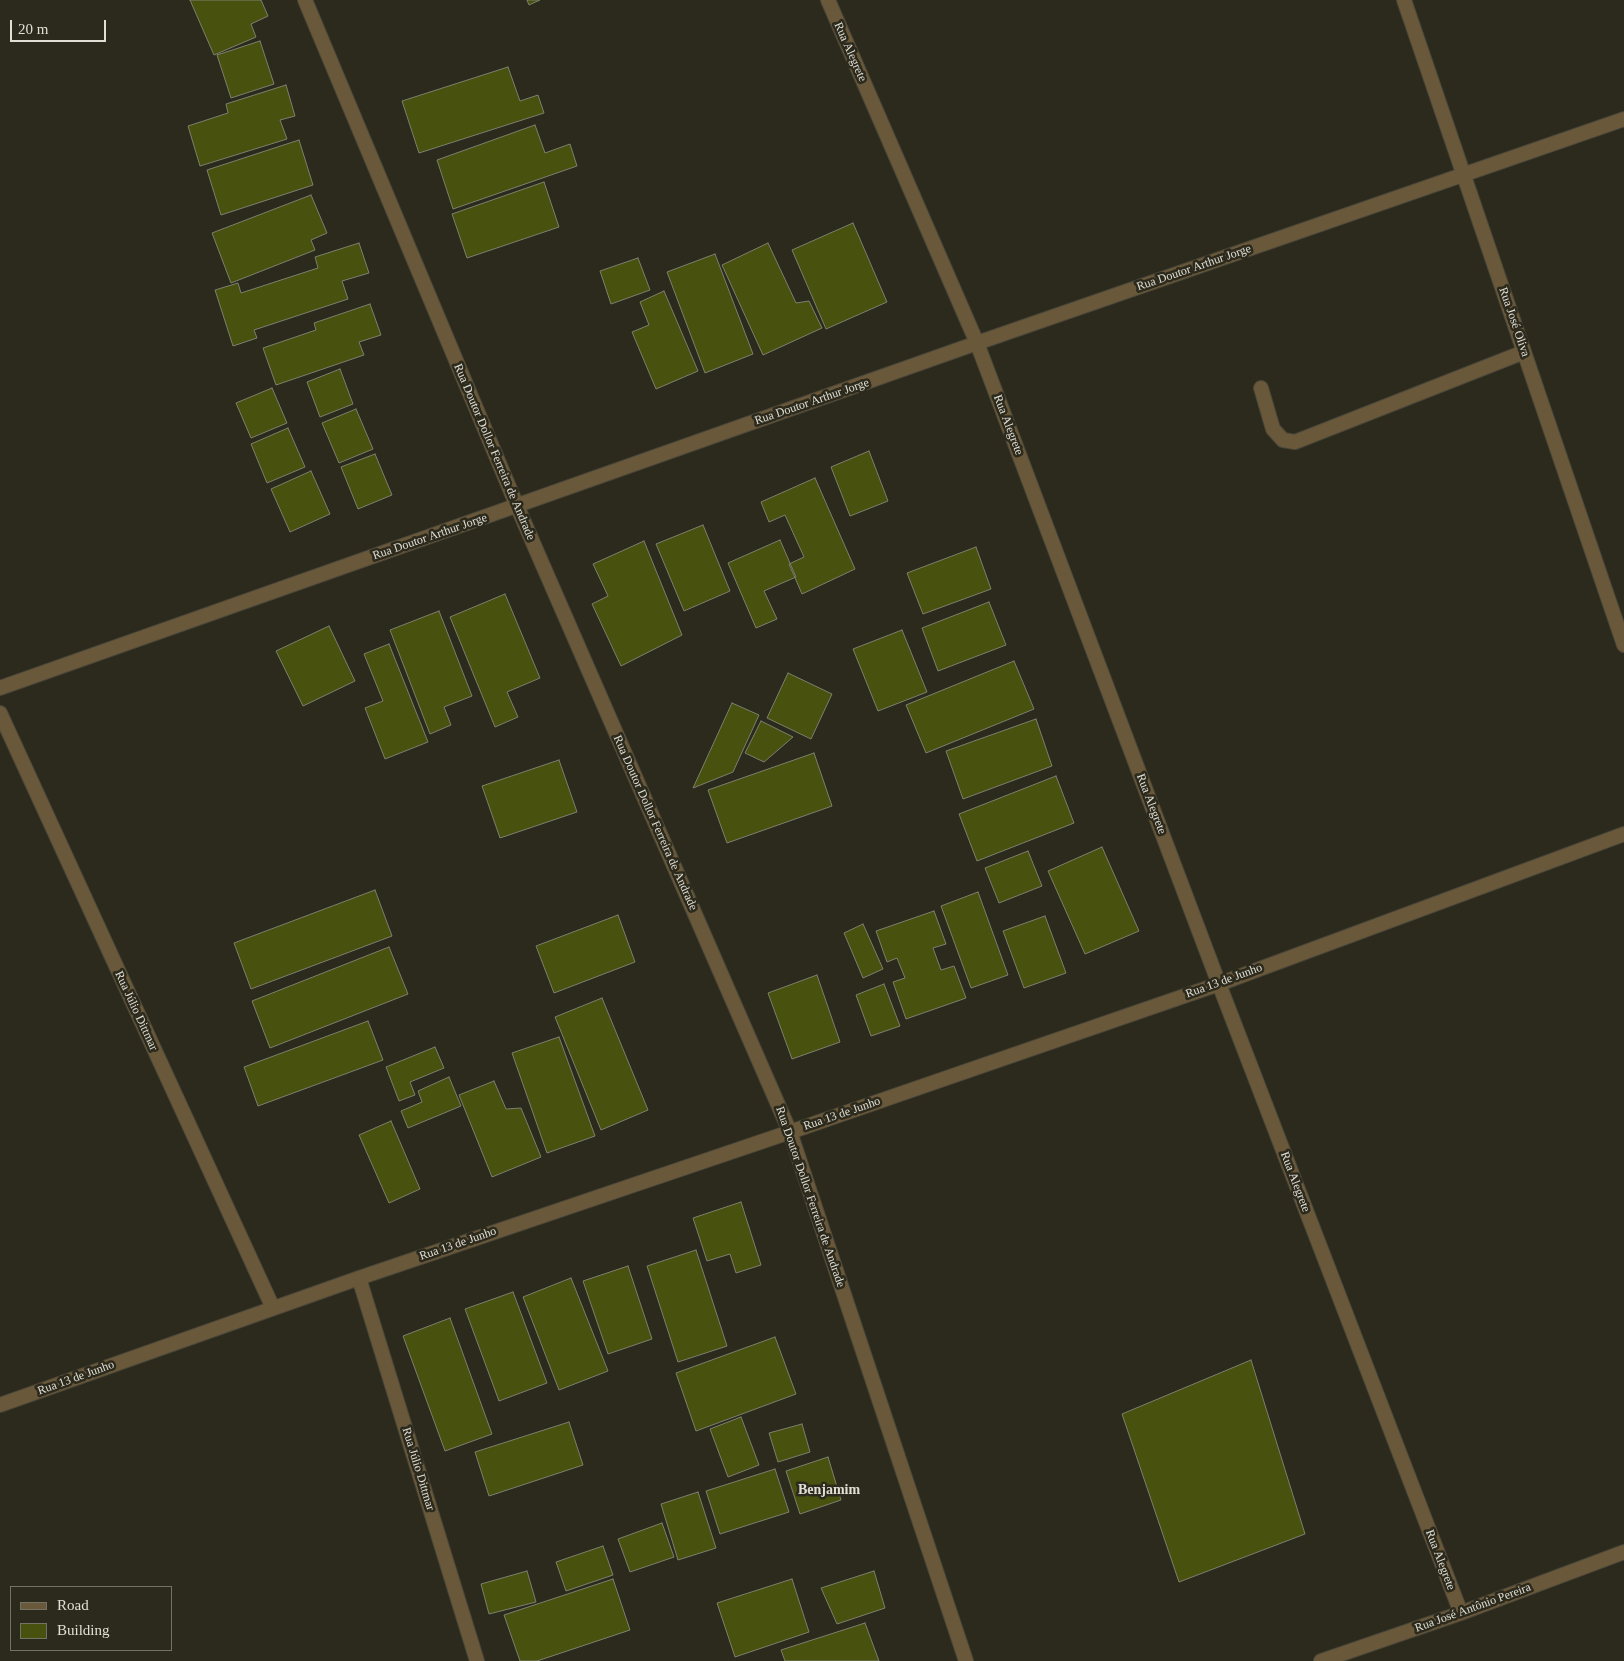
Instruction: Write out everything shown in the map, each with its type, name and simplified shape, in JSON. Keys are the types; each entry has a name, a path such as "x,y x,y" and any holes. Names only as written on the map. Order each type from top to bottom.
{"street":[{"name":"Rua Doutor Dollor Ferreira de Andrade","path":"305,0 517,506 790,1132 966,1661"},
{"name":"Rua Alegrete","path":"828,0 977,343 1219,984 1461,1613"},
{"name":"Rua José Oliva","path":"1404,0 1624,645"},
{"name":"Rua Doutor Arthur Jorge","path":"0,688 977,343 1624,118"},
{"path":"1261,388 1273,429 1283,440 1295,442 1524,352"},
{"name":"Rua Júlio Dittmar","path":"0,713 272,1308"},
{"name":"Rua 13 de Junho","path":"0,1405 272,1308 1219,984 1624,834"},
{"name":"Rua Júlio Dittmar","path":"359,1278 476,1661"},
{"name":"Rua José Antônio Pereira","path":"1321,1661 1461,1613 1624,1552"}],"building":[{"path":"190,0 261,0 268,16 251,24 256,37 214,55"},
{"path":"527,0 540,0 529,5"},
{"path":"260,41 274,84 231,98 217,55"},
{"path":"508,67 520,101 538,95 544,113 419,153 402,101"},
{"path":"286,85 295,116 280,120 287,139 200,166 188,126 228,113 226,104"},
{"path":"535,125 545,153 570,144 577,166 453,209 437,160"},
{"path":"299,140 313,185 221,215 207,170"},
{"path":"544,182 559,227 467,258 452,214"},
{"path":"311,195 327,233 311,240 315,250 231,283 212,233"},
{"path":"853,223 887,302 826,329 792,250"},
{"path":"359,243 369,273 342,281 348,299 254,330 257,338 233,346 215,290 238,283 241,293 318,268 315,257"},
{"path":"768,243 796,303 809,301 822,328 763,355 722,265"},
{"path":"715,254 753,354 705,373 667,272"},
{"path":"638,258 650,290 611,304 600,271"},
{"path":"664,291 698,371 656,389 632,332 649,325 640,302"},
{"path":"370,304 381,335 359,342 364,355 276,385 263,348 316,330 314,323"},
{"path":"340,369 353,404 320,417 307,382"},
{"path":"272,388 287,423 251,438 236,403"},
{"path":"356,409 373,449 339,463 322,423"},
{"path":"288,428 305,467 267,483 251,444"},
{"path":"869,451 888,501 850,516 831,467"},
{"path":"375,454 392,495 358,509 341,467"},
{"path":"311,471 330,514 290,532 271,489"},
{"path":"815,478 855,569 802,594 789,564 804,557 785,515 769,522 761,502"},
{"path":"703,525 730,591 684,611 656,544"},
{"path":"780,540 796,577 764,591 777,619 756,628 728,563"},
{"path":"644,541 682,635 621,666 592,604 608,596 593,564"},
{"path":"976,547 991,589 923,614 907,573"},
{"path":"505,594 540,678 507,692 518,717 495,727 450,617"},
{"path":"989,602 1006,645 938,671 922,628"},
{"path":"439,611 472,696 444,707 451,725 430,734 390,630"},
{"path":"329,626 355,681 303,706 276,651"},
{"path":"902,630 927,692 878,711 853,649"},
{"path":"389,644 428,742 385,759 365,708 383,701 364,654"},
{"path":"1014,661 1034,709 926,753 906,705"},
{"path":"788,673 832,694 811,739 767,718"},
{"path":"732,703 759,715 733,772 693,788"},
{"path":"1036,719 1052,766 963,799 946,751"},
{"path":"761,721 793,737 764,762 745,753"},
{"path":"814,753 832,806 727,843 708,790"},
{"path":"559,760 577,812 500,838 482,786"},
{"path":"1056,776 1074,823 977,861 959,814"},
{"path":"1102,847 1139,931 1085,954 1048,871"},
{"path":"1028,851 1042,886 999,903 985,868"},
{"path":"375,890 392,936 251,989 234,943"},
{"path":"978,892 1008,975 971,988 941,906"},
{"path":"934,911 946,944 933,948 941,970 954,966 966,998 906,1019 893,982 905,978 897,958 887,962 876,931"},
{"path":"618,915 635,962 554,993 536,946"},
{"path":"1045,916 1066,973 1024,988 1003,931"},
{"path":"863,924 883,969 863,978 844,933"},
{"path":"389,947 408,994 270,1048 252,1001"},
{"path":"817,975 840,1042 792,1059 768,993"},
{"path":"884,984 900,1026 871,1036 856,995"},
{"path":"602,998 648,1110 601,1130 555,1017"},
{"path":"368,1021 383,1060 258,1106 244,1067"},
{"path":"559,1037 595,1136 547,1153 512,1053"},
{"path":"435,1047 444,1068 410,1082 415,1095 399,1101 386,1067"},
{"path":"449,1077 461,1106 408,1128 401,1111 422,1102 418,1091"},
{"path":"494,1081 506,1109 521,1108 541,1157 492,1177 459,1095"},
{"path":"391,1121 420,1189 389,1203 359,1135"},
{"path":"741,1202 761,1265 736,1273 730,1254 707,1261 693,1218"},
{"path":"696,1250 727,1346 678,1362 647,1266"},
{"path":"628,1266 652,1339 608,1354 583,1281"},
{"path":"571,1278 608,1371 559,1390 523,1297"},
{"path":"513,1292 547,1383 499,1401 465,1309"},
{"path":"450,1318 492,1434 445,1451 403,1336"},
{"path":"775,1337 796,1394 696,1431 676,1373"},
{"path":"1251,1360 1305,1534 1179,1582 1122,1414"},
{"path":"741,1417 759,1465 728,1477 710,1429"},
{"path":"569,1422 583,1465 489,1496 475,1452"},
{"path":"802,1424 810,1452 778,1462 769,1433"},
{"path":"828,1457 841,1500 800,1514 786,1471"},
{"path":"775,1469 789,1512 720,1534 706,1491"},
{"path":"698,1492 716,1548 678,1560 661,1504"},
{"path":"662,1523 674,1557 630,1572 618,1539"},
{"path":"603,1546 613,1575 566,1591 556,1562"},
{"path":"527,1571 536,1602 489,1614 481,1584"},
{"path":"874,1571 885,1608 837,1624 821,1588"},
{"path":"613,1579 630,1630 537,1661 520,1661 504,1615"},
{"path":"792,1579 809,1632 735,1657 717,1603"},
{"path":"865,1623 879,1661 785,1661 781,1650"}],"district":[{"name":"Benjamim","path":"829,1490"}]}
